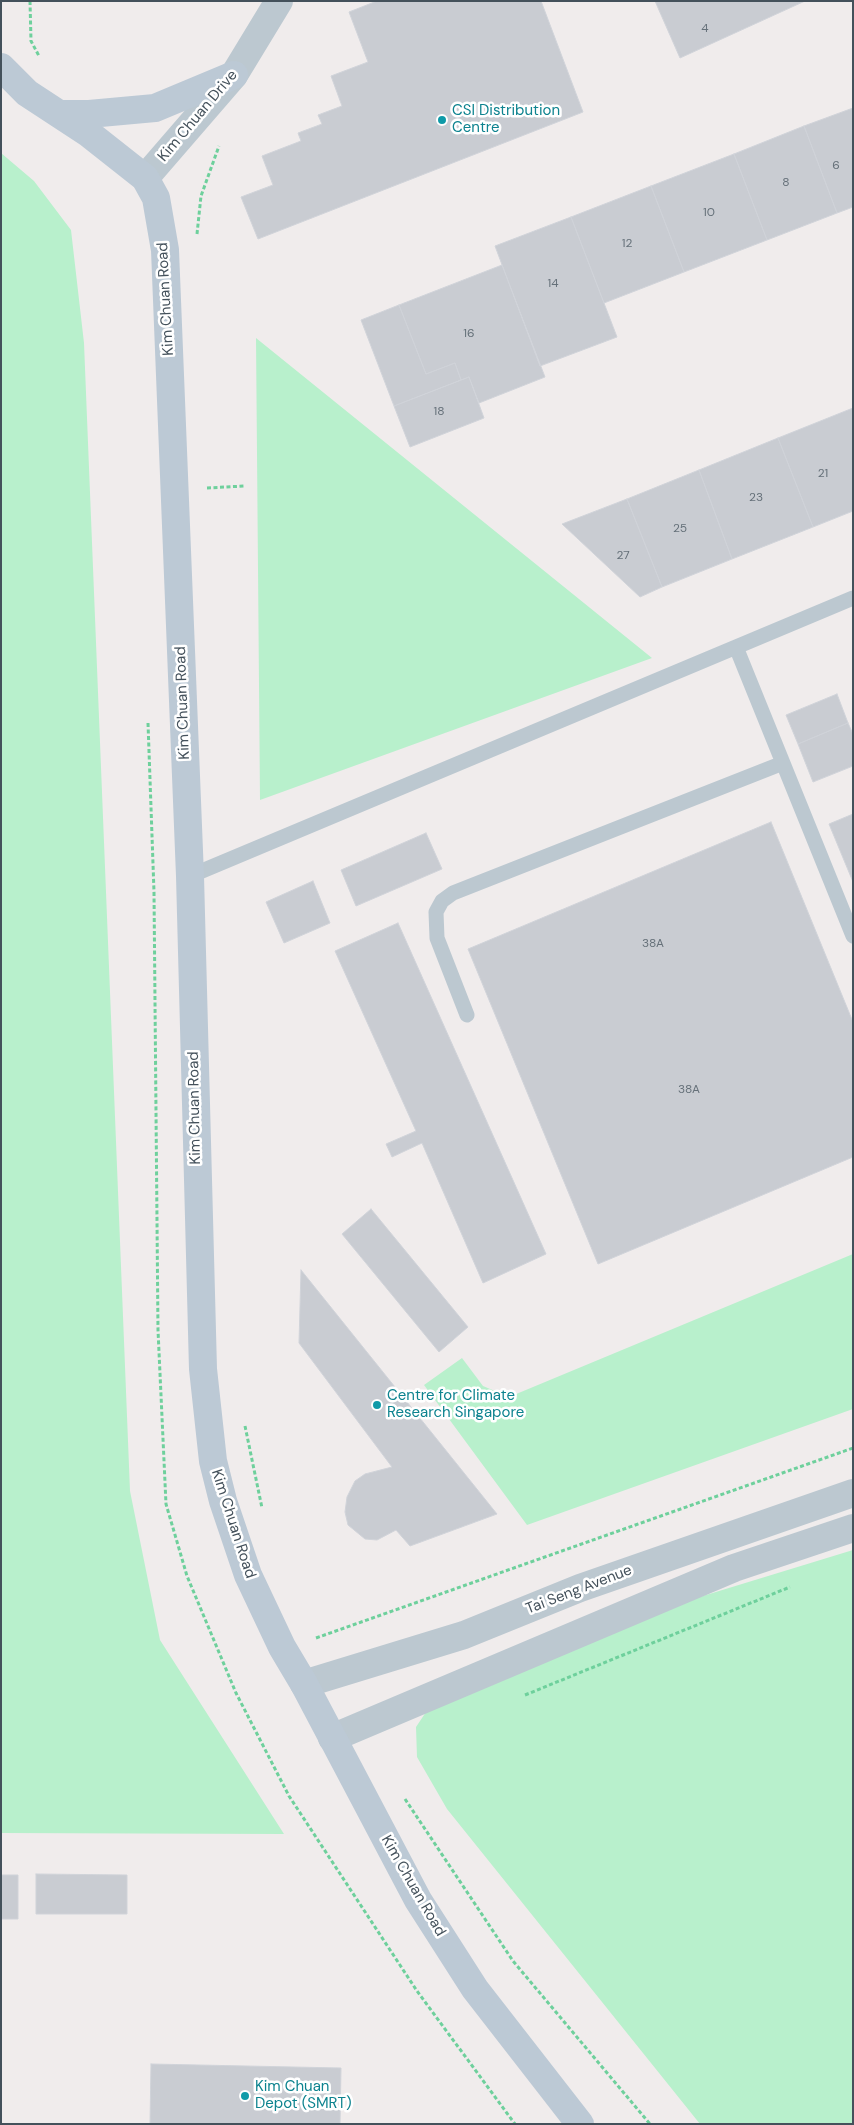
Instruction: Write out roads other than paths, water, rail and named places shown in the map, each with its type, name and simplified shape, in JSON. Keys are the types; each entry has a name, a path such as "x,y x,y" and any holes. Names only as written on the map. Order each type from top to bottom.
{"main road":[{"name":"Kim Chuan Road","path":"1,67 27,94 88,133 146,178 156,198 165,250 190,876 203,1369 213,1461 222,1501 248,1575 282,1647 304,1684 418,1900 459,1965 514,2040 580,2124"},
{"path":"59,114 89,114 155,108 234,75"}],"street":[{"name":"Kim Chuan Drive","path":"146,178 234,75 279,1"},
{"name":"Tai Seng Avenue","path":"304,1684 464,1635 580,1588 853,1493"},
{"path":"332,1738 734,1568 853,1528"}],"lane":[{"path":"190,876 853,598"},
{"path":"736,648 853,936"},
{"path":"467,1014 437,938 436,912 442,901 453,894 783,763"}],"place":[{"name":"CSI Distribution Centre","path":"442,120"},
{"name":"Centre for Climate Research Singapore","path":"377,1405"},
{"name":"Kim Chuan Depot (SMRT)","path":"245,2096"}]}
